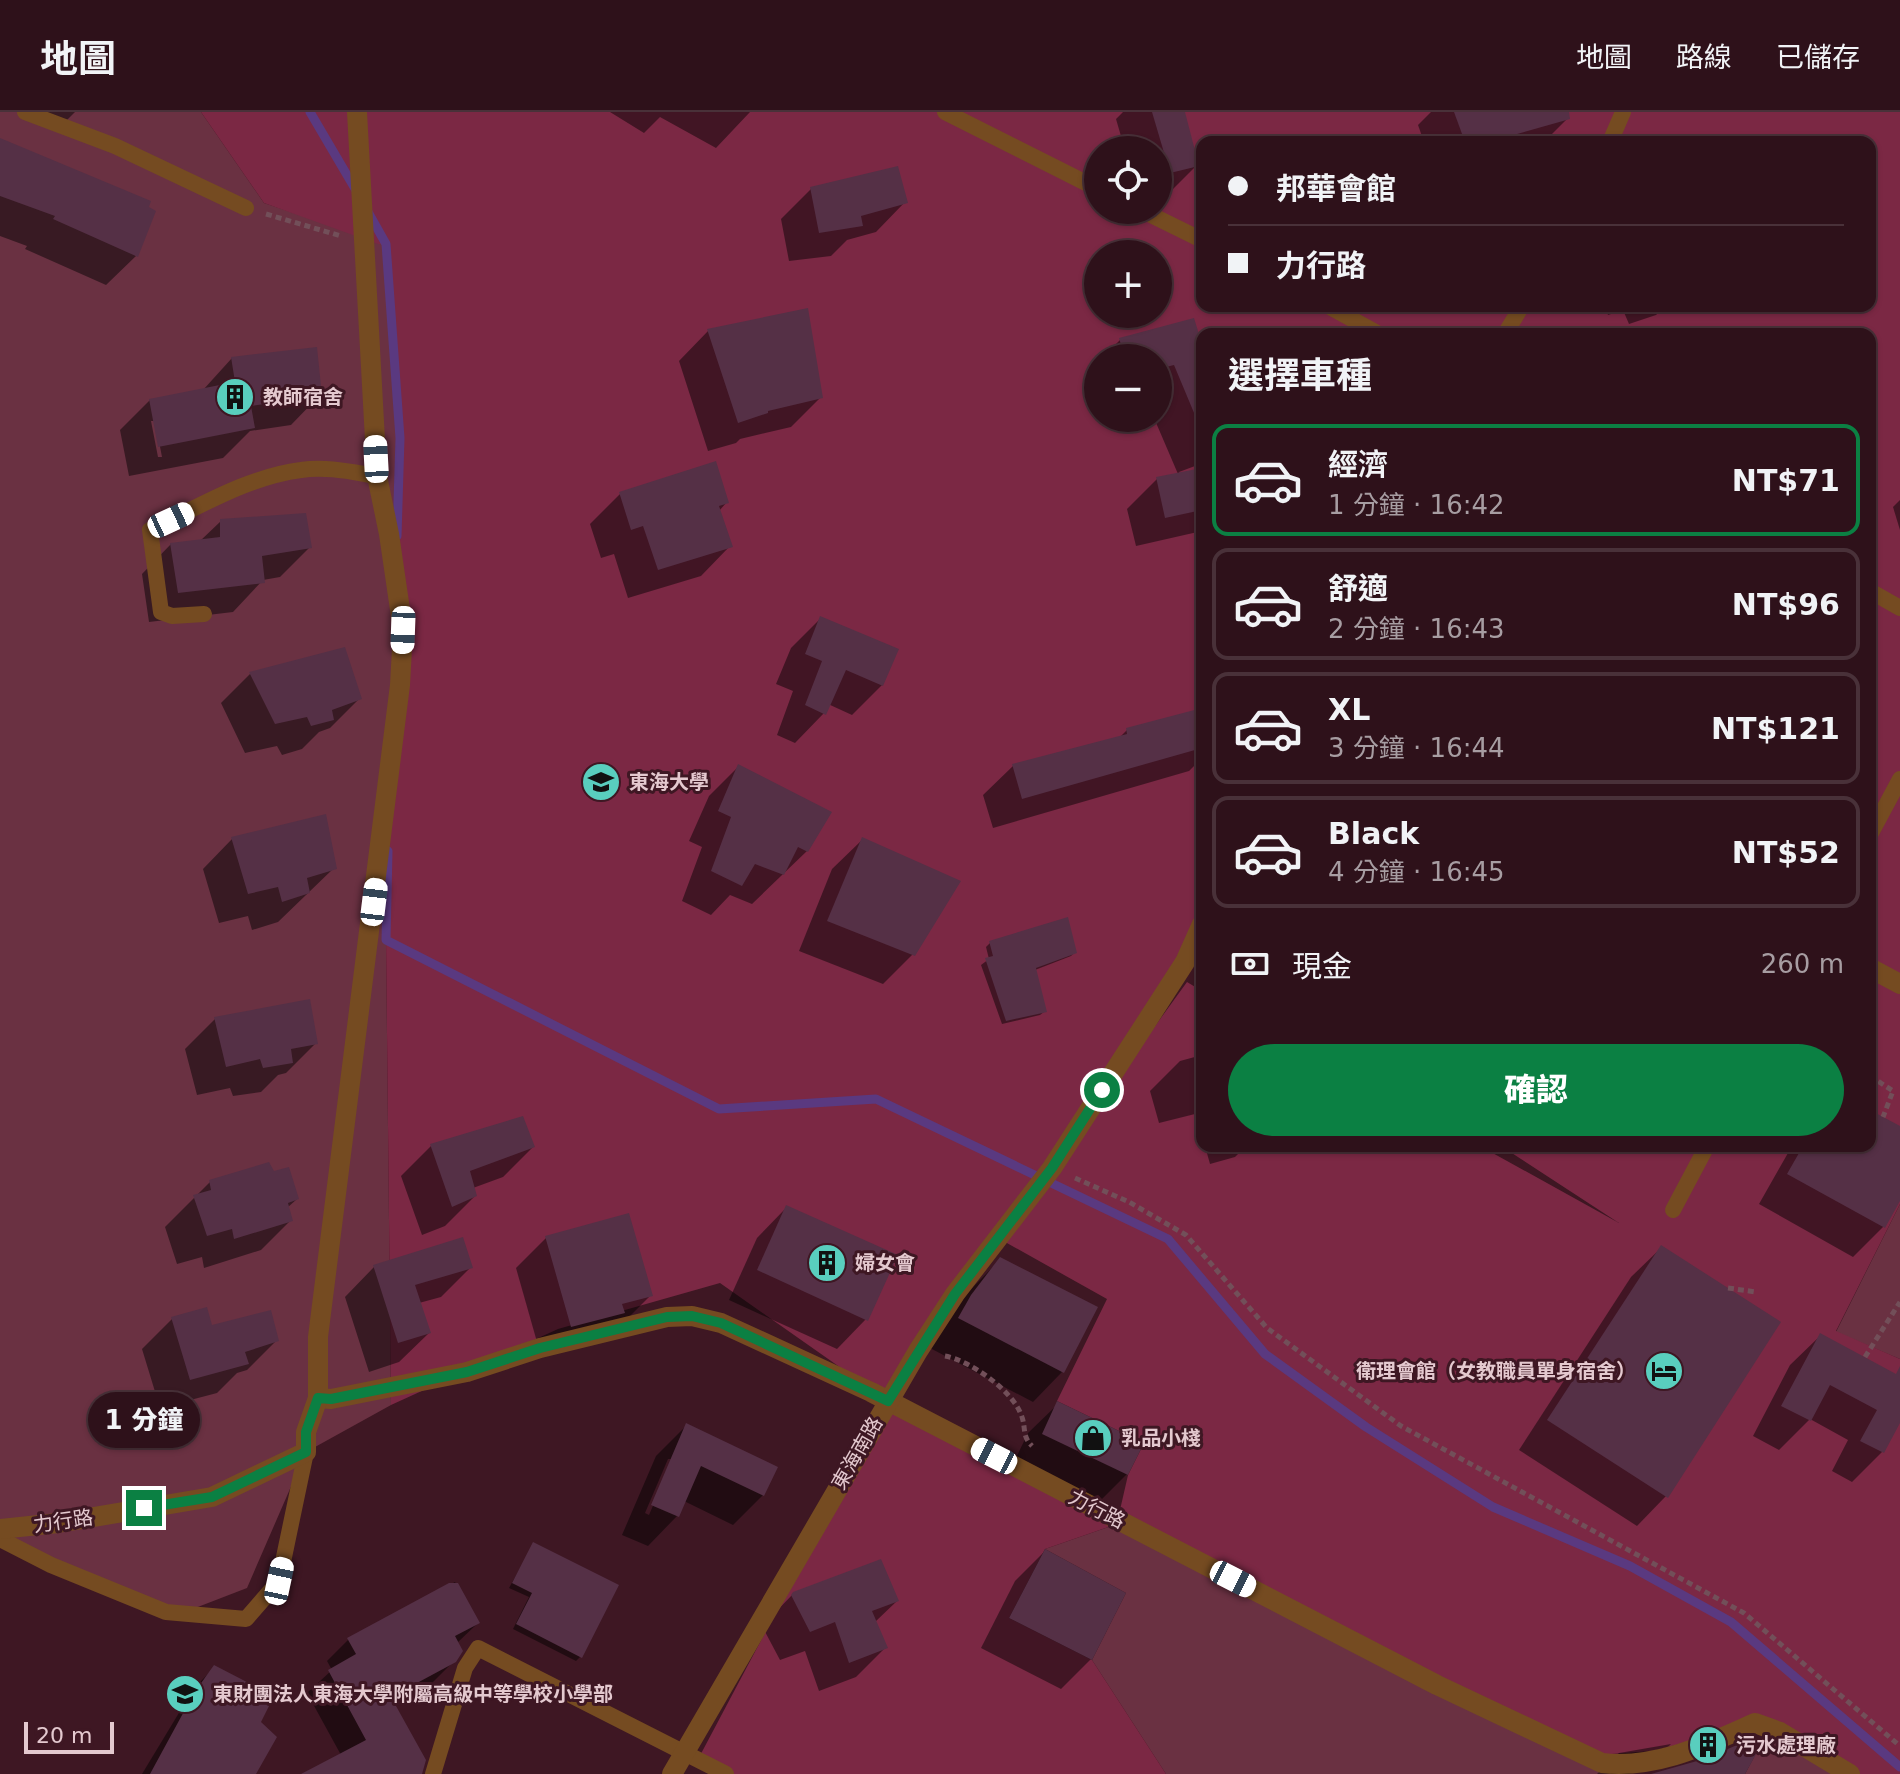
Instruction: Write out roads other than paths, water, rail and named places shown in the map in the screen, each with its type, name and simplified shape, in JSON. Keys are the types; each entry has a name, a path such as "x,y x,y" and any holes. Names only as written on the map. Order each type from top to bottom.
{"street":[{"path":"306,1452 306,1432 318,1398 318,1337 400,685 403,630 377,476 357,112"},
{"name":"東海南路","path":"672,1774 918,1351 955,1294 1052,1168 1185,962 1196,937"},
{"path":"1876,971 1900,984"},
{"name":"力行路","path":"318,1398 331,1399 467,1372 540,1348 667,1317 692,1316 721,1323 888,1401 1437,1685 1602,1763 1627,1766 1682,1755 1755,1723 1780,1732 1850,1774"},
{"name":"力行路","path":"0,1529 58,1523 212,1497 306,1452"}],"lane":[{"path":"25,112 115,146 246,208"},
{"path":"945,112 1084,182"},
{"path":"1613,136 1623,112"},
{"path":"1169,224 1196,237"},
{"path":"1339,312 1368,328"},
{"path":"204,614 172,616 161,612 150,530 254,480 318,469 377,476"},
{"path":"1876,594 1900,608"},
{"path":"1876,824 1900,779"},
{"path":"1673,1210 1704,1152"},
{"path":"0,1539 51,1565 166,1612 246,1619 279,1581 306,1452"},
{"path":"433,1774 465,1668 478,1648 726,1774"}],"waterway":[{"path":"310,112 357,192"},
{"path":"368,212 386,244 400,438 397,536"},
{"path":"388,851 386,940 719,1109 876,1099 1168,1239 1265,1354 1366,1427 1493,1507 1630,1566 1731,1622 1900,1767"}],"place":[{"name":"教師宿舍","path":"235,397"},
{"name":"東海大學","path":"601,782"},
{"name":"婦女會","path":"827,1263"},
{"name":"衛理會館（女教職員單身宿舍）","path":"1664,1371"},
{"name":"乳品小棧","path":"1093,1438"},
{"name":"東財團法人東海大學附屬高級中等學校小學部","path":"185,1694"},
{"name":"污水處理廠","path":"1708,1745"}]}
